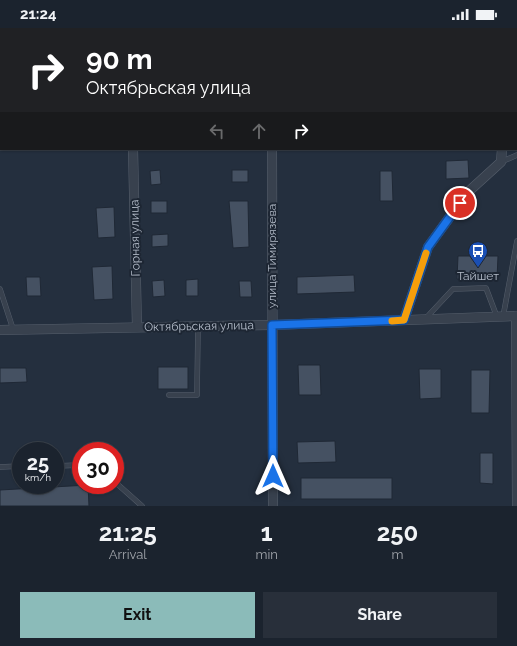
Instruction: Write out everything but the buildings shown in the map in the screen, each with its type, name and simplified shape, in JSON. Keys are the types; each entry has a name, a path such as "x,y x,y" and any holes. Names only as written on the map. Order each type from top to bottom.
{"street":[{"name":"Горная улица","path":"133,150 137,327"},
{"name":"улица Тимирязева","path":"272,150 273,506"},
{"path":"404,320 428,247 468,192 501,162 502,150"},
{"name":"Октябрьская улица","path":"0,330 272,325 516,316"},
{"path":"516,316 517,505"}],"lane":[{"path":"501,162 517,155"},
{"path":"500,317 517,241"},
{"path":"425,320 453,289 486,288 500,317"},
{"path":"0,289 13,329"},
{"path":"169,395 197,395 198,326"},
{"path":"0,466 12,466"},
{"path":"124,490 142,506"}],"slow traffic":[{"path":"392,321 404,320 426,253"}],"place":[{"name":"Тайшет","path":"478,268"}],"route":[{"path":"273,476 272,325 404,320 428,247 460,203"}]}
